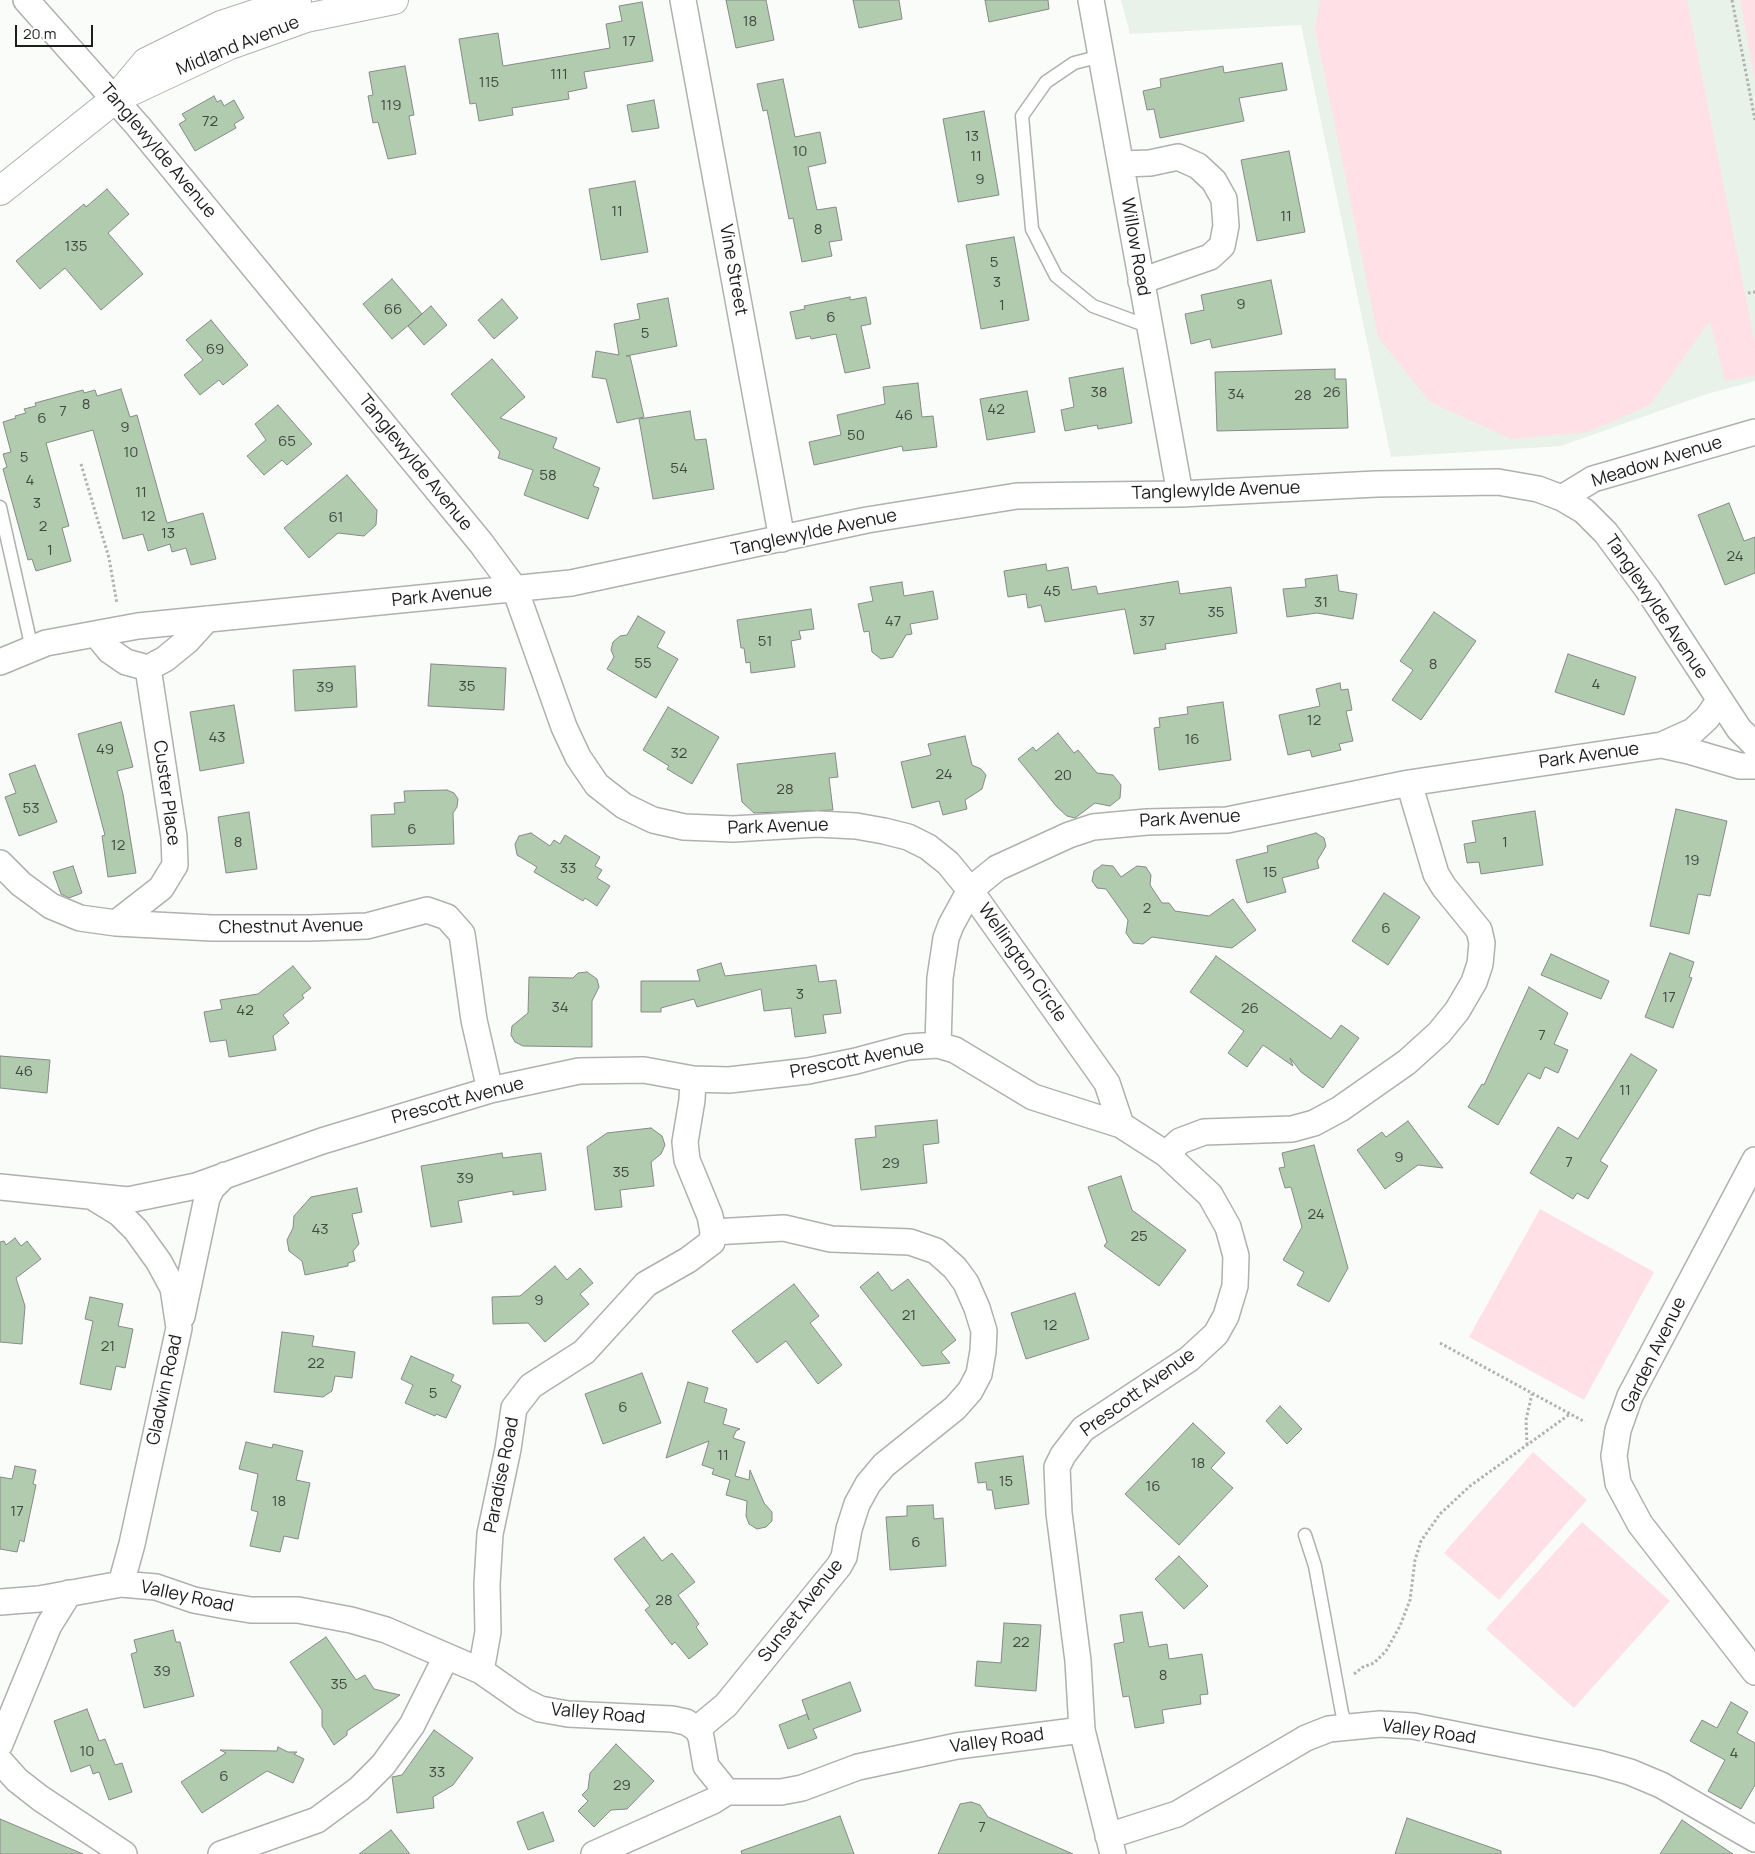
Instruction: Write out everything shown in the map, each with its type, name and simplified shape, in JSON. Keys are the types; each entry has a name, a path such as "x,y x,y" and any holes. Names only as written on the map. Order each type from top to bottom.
{"street":[{"name":"Tanglewylde Avenue","path":"26,0 115,99 442,495 515,589 571,583 867,520 1017,496 1180,494 1376,484 1498,482 1538,489 1562,498 1584,511 1622,552 1719,701 1739,729 1755,745"},
{"name":"Midland Avenue","path":"0,191 115,99 146,62 221,25 297,0"},
{"name":"Midland Avenue","path":"115,99 230,45 255,36 306,18 394,0"},
{"name":"Vine Street","path":"683,0 782,539"},
{"name":"Willow Road","path":"1091,0 1180,494"},
{"path":"1120,164 1150,164 1178,157 1198,166 1214,181 1224,199 1226,226 1222,246 1210,257 1141,281"},
{"name":"Meadow Avenue","path":"1562,498 1593,479 1755,432"},
{"name":"Park Avenue","path":"0,662 46,643 121,629 207,618 515,589 564,726 578,757 597,785 624,806 653,820 684,827 733,829 817,824 884,831 908,837 928,847 948,863 970,890 996,868 1070,835 1094,827 1147,822 1227,820 1409,783 1662,745 1693,731 1707,718 1719,701"},
{"path":"96,634 110,651 126,662 148,668 165,660 199,630 207,618"},
{"name":"Custer Place","path":"116,923 161,888 175,865 174,838 148,668"},
{"name":"Park Avenue","path":"1662,745 1740,766 1755,766"},
{"path":"1166,1154 1180,1141 1204,1132 1292,1129 1314,1123 1340,1109 1407,1062 1439,1033 1457,1011 1474,982 1480,964 1482,943 1479,930 1444,888 1436,874 1409,783"},
{"name":"Chestnut Avenue","path":"0,863 21,884 51,906 80,918 116,923 212,928 367,926 427,910 448,918 462,934 474,1020 490,1090"},
{"name":"Wellington Circle","path":"938,1045 940,978 944,950 951,924 970,890 1106,1083 1121,1125"},
{"name":"Prescott Avenue","path":"0,1187 128,1200 196,1186 322,1140 490,1090 587,1071 644,1070 692,1079 729,1080 808,1071 908,1047 938,1045 955,1050 973,1059 1033,1097 1121,1125 1166,1154 1210,1195 1228,1227 1236,1256 1235,1286 1226,1316 1216,1334 1189,1359 1083,1428 1063,1455 1057,1467 1059,1513 1078,1661 1082,1730 1110,1845"},
{"path":"692,1079 692,1100 685,1142 687,1160 710,1216 714,1232"},
{"name":"Garden Avenue","path":"1755,1160 1630,1396 1618,1430 1614,1456 1618,1483 1640,1524 1755,1672"},
{"path":"179,1328 207,1198 212,1188 226,1175"},
{"name":"Gladwin Road","path":"91,1196 119,1213 136,1230 159,1262 173,1288 179,1328 134,1534 121,1584"},
{"name":"Sunset Avenue","path":"697,1729 726,1705 839,1566 844,1557 849,1529 857,1504 868,1484 884,1465 955,1408 970,1391 979,1374 984,1351 984,1331 977,1308 966,1283 955,1268 936,1251 910,1242 831,1239 784,1228 714,1232"},
{"name":"Paradise Road","path":"482,1672 488,1632 487,1584 490,1534 508,1449 514,1408 531,1386 584,1352 646,1284 706,1248 712,1242 714,1232"},
{"name":"Valley Road","path":"0,1602 121,1584 156,1587 194,1600 251,1610 298,1610 351,1620 386,1630 482,1672 524,1701 540,1709 568,1714 672,1719 686,1722 697,1729"},
{"path":"69,1593 49,1625 1,1754 17,1780 40,1798 124,1854"},
{"path":"221,1854 317,1820 359,1789 383,1765 412,1725 446,1657"},
{"name":"Valley Road","path":"1110,1845 1177,1814 1306,1738 1329,1729 1380,1724 1413,1726 1598,1763 1630,1772 1661,1785 1755,1839"},
{"path":"594,1854 713,1801 727,1792 706,1766 701,1737 697,1729"},
{"name":"Valley Road","path":"727,1792 781,1792 802,1788 858,1767 957,1746 1082,1730"}],"lane":[{"path":"1101,56 1074,63 1046,82 1022,116 1032,229 1056,276 1093,306 1150,327"},
{"path":"0,507 32,649"},
{"path":"1305,1535 1315,1566 1347,1726"}],"path":[{"path":"1732,0 1755,120"},
{"path":"1748,293 1755,292"},
{"path":"81,464 109,558 121,629"},
{"path":"1440,1343 1585,1422"},
{"path":"1527,1445 1526,1420 1532,1394"},
{"path":"1338,1687 1363,1667 1374,1663 1386,1651 1400,1626 1410,1600 1414,1560 1420,1541 1440,1514 1470,1486 1570,1414"}],"shaded area":[{"path":"1121,0 1755,0 1755,381 1707,394 1561,446 1391,457 1301,25 1130,34"},
{"path":"1320,0 1687,0 1755,344 1755,376 1725,381 1710,321 1650,405 1588,432 1511,439 1430,402 1378,337 1315,28"},
{"path":"1740,0 1755,0 1755,81"},
{"path":"1540,1209 1654,1272 1584,1400 1469,1337"},
{"path":"1533,1452 1587,1500 1499,1600 1444,1553"},
{"path":"1582,1522 1670,1601 1574,1708 1486,1629"}],"building":[{"path":"726,0 766,0 774,40 736,48"},
{"path":"853,0 899,0 902,19 859,28"},
{"path":"985,0 1048,0 1049,9 989,22"},
{"path":"642,2 653,61 584,72 587,88 568,92 569,99 512,108 513,115 479,121 476,103 470,104 459,39 498,33 503,66 610,48 606,24 622,21 619,6"},
{"path":"1282,63 1287,90 1239,98 1244,121 1160,138 1154,109 1147,110 1143,91 1161,87 1160,79 1223,66 1224,73"},
{"path":"405,66 414,115 409,116 416,154 388,159 378,122 373,123 368,96 373,95 369,72"},
{"path":"783,79 795,137 820,132 826,163 808,167 817,210 836,207 842,240 829,242 832,256 802,262 793,218 789,219 767,110 763,111 757,84"},
{"path":"214,96 217,102 221,100 224,106 234,100 244,118 234,124 236,128 195,151 179,124 186,120 182,114"},
{"path":"654,100 659,128 632,132 627,105"},
{"path":"984,111 999,195 958,202 943,119"},
{"path":"1289,151 1305,232 1257,241 1241,160"},
{"path":"635,181 648,252 601,260 589,189"},
{"path":"107,189 129,214 108,233 143,274 101,310 65,268 40,289 16,261 84,204 86,207"},
{"path":"1014,237 1029,320 981,329 966,245"},
{"path":"392,279 422,314 392,339 363,304"},
{"path":"1271,280 1282,334 1212,348 1210,339 1191,344 1185,314 1204,310 1201,295"},
{"path":"850,297 850,300 866,297 871,324 861,326 870,368 845,373 836,334 811,339 810,336 796,339 790,312 805,309 804,306"},
{"path":"668,298 677,346 626,356 630,356 644,417 617,423 606,379 592,377 596,351 619,355 614,324 640,319 637,304"},
{"path":"502,299 518,318 494,339 478,320"},
{"path":"431,306 447,325 424,345 408,326"},
{"path":"211,320 248,365 223,385 219,380 200,395 184,375 203,360 186,340"},
{"path":"492,359 525,397 500,418 557,438 553,448 600,468 593,486 599,488 588,519 524,495 533,470 498,458 500,452 451,394"},
{"path":"1123,368 1132,423 1098,429 1097,425 1065,431 1061,410 1074,407 1069,378"},
{"path":"1335,369 1335,379 1346,379 1348,428 1217,431 1215,372"},
{"path":"918,383 922,417 933,416 937,447 903,451 902,446 814,465 809,442 841,435 837,415 885,404 883,387"},
{"path":"121,389 130,417 137,415 167,523 203,513 216,559 191,565 186,548 172,552 170,544 148,551 143,534 123,539 93,430 46,443 69,526 62,528 71,561 36,571 32,559 28,560 3,469 7,467 3,454 11,452 3,422 26,413 24,409 36,406 35,403 83,390 84,393 95,390 97,396"},
{"path":"1027,391 1035,432 987,440 980,399"},
{"path":"278,405 312,444 287,465 282,460 264,475 247,456 266,440 255,424"},
{"path":"690,411 695,440 706,439 714,489 653,499 639,419"},
{"path":"347,475 377,510 376,525 364,536 338,533 309,558 284,528"},
{"path":"1729,503 1744,541 1755,537 1755,573 1725,585 1698,515"},
{"path":"1046,564 1047,571 1068,567 1072,590 1096,586 1098,594 1178,581 1180,594 1231,587 1237,633 1165,644 1166,649 1134,654 1125,609 1045,622 1041,605 1028,608 1026,594 1008,597 1004,571"},
{"path":"1337,575 1339,591 1357,594 1353,619 1317,613 1287,617 1283,589 1306,587 1305,579"},
{"path":"902,582 904,596 933,591 938,619 910,624 912,634 906,635 893,657 881,659 872,652 869,631 864,632 858,604 873,601 870,587"},
{"path":"811,609 814,629 799,631 801,639 791,641 795,667 751,673 750,662 746,663 744,648 741,648 737,620"},
{"path":"1434,612 1476,641 1421,720 1392,700 1413,670 1400,661"},
{"path":"638,616 665,632 657,647 678,659 656,698 607,669 614,657 611,650 613,642 620,636 627,635"},
{"path":"1568,654 1636,677 1624,715 1555,692"},
{"path":"431,664 506,668 504,710 428,706"},
{"path":"355,666 357,707 295,711 293,670"},
{"path":"1340,683 1341,690 1348,689 1352,710 1346,711 1353,741 1339,744 1341,750 1312,757 1310,750 1288,755 1279,715 1320,706 1316,689"},
{"path":"1223,702 1231,760 1159,770 1154,728 1160,727 1159,718 1188,714 1187,707"},
{"path":"234,705 244,763 200,771 190,712"},
{"path":"668,707 719,737 692,784 667,769 669,766 643,750"},
{"path":"121,722 133,767 117,771 123,794 136,873 108,877 102,836 105,835 78,734"},
{"path":"1058,733 1074,753 1078,750 1097,773 1113,775 1121,785 1120,798 1110,806 1095,803 1075,818 1067,816 1057,807 1018,759 1033,747 1036,751"},
{"path":"965,736 972,765 981,769 986,775 982,789 965,800 967,809 943,815 939,801 912,808 901,762 931,755 928,744"},
{"path":"835,753 838,777 829,778 833,810 754,813 742,802 737,764"},
{"path":"35,765 57,822 19,836 5,797 16,793 9,774"},
{"path":"447,790 454,793 458,799 457,807 453,813 454,844 372,847 371,815 395,814 394,803 405,802 404,791"},
{"path":"1676,809 1727,821 1710,896 1698,894 1689,934 1650,926"},
{"path":"1535,811 1543,865 1481,874 1479,862 1467,863 1464,844 1476,842 1472,821"},
{"path":"249,812 257,869 226,873 218,817"},
{"path":"531,833 550,846 554,840 560,844 565,835 600,857 595,866 602,870 597,878 610,886 597,906 585,898 583,901 534,872 537,867 517,855 515,844 519,836"},
{"path":"1316,833 1324,838 1326,846 1317,861 1319,868 1282,878 1286,892 1247,903 1236,860 1268,852 1267,846"},
{"path":"1102,865 1113,866 1121,877 1137,866 1146,867 1151,875 1150,885 1162,903 1169,903 1175,911 1209,916 1233,899 1256,930 1232,948 1152,937 1143,944 1133,943 1126,933 1128,920 1106,889 1097,888 1092,881 1094,871"},
{"path":"73,866 82,893 69,898 61,894 53,872"},
{"path":"1384,893 1420,917 1388,965 1352,941"},
{"path":"1670,953 1694,962 1689,977 1692,978 1673,1028 1645,1017"},
{"path":"1551,954 1609,981 1601,999 1541,975"},
{"path":"1216,956 1331,1039 1341,1025 1359,1038 1323,1088 1301,1072 1290,1058 1293,1066 1263,1045 1247,1067 1228,1053 1244,1031 1190,992"},
{"path":"721,963 725,976 816,965 819,982 836,980 841,1013 823,1015 826,1033 795,1037 791,1008 764,1011 761,989 697,1007 694,999 661,1008 661,1012 641,1012 641,981 700,981 697,970"},
{"path":"293,966 311,988 302,995 304,998 283,1015 289,1023 273,1036 276,1050 229,1057 226,1040 210,1042 204,1012 222,1009 220,1000 258,994"},
{"path":"587,972 597,979 599,987 592,1001 592,1047 523,1046 515,1042 511,1035 512,1026 528,1013 529,977 573,978 578,973"},
{"path":"1529,987 1568,1013 1554,1044 1568,1050 1558,1073 1545,1067 1540,1079 1528,1073 1498,1125 1468,1107 1482,1084 1484,1085"},
{"path":"1631,1054 1657,1070 1600,1161 1608,1166 1588,1199 1577,1193 1573,1199 1530,1173 1558,1127 1578,1139"},
{"path":"0,1056 50,1060 47,1093 0,1088"},
{"path":"937,1120 939,1143 923,1145 927,1183 861,1190 855,1139 876,1137 875,1126"},
{"path":"1408,1121 1443,1168 1418,1165 1385,1189 1357,1150 1382,1132 1386,1137"},
{"path":"651,1128 662,1136 665,1145 661,1154 651,1162 654,1186 620,1190 622,1207 595,1210 587,1147 607,1133"},
{"path":"1314,1145 1348,1268 1329,1302 1297,1285 1304,1272 1283,1260 1302,1227 1291,1187 1285,1188 1279,1168 1285,1167 1282,1153"},
{"path":"502,1153 503,1158 541,1153 546,1190 513,1195 513,1191 458,1201 462,1222 431,1227 421,1166"},
{"path":"1121,1176 1132,1210 1186,1250 1159,1286 1104,1246 1107,1242 1088,1187"},
{"path":"357,1188 362,1212 352,1214 359,1244 353,1251 355,1261 348,1263 348,1266 305,1275 302,1261 289,1251 287,1240 293,1228 294,1216 311,1197"},
{"path":"15,1238 21,1246 27,1241 41,1259 16,1278 25,1306 22,1344 0,1342 0,1242 4,1241 6,1245"},
{"path":"555,1266 567,1280 580,1268 593,1283 580,1294 589,1304 545,1342 528,1323 493,1324 492,1297 520,1296"},
{"path":"878,1272 892,1291 908,1279 956,1340 941,1352 950,1363 922,1366 860,1287"},
{"path":"794,1284 819,1316 810,1323 842,1365 818,1384 786,1341 757,1363 732,1331"},
{"path":"1075,1293 1089,1339 1026,1359 1011,1313"},
{"path":"90,1297 123,1304 118,1326 133,1329 125,1368 116,1366 111,1390 80,1384 93,1321 85,1319"},
{"path":"282,1332 314,1336 312,1346 355,1352 352,1378 335,1376 332,1391 323,1397 274,1392"},
{"path":"411,1356 454,1375 451,1381 461,1386 446,1418 436,1414 435,1416 405,1403 413,1385 401,1379"},
{"path":"642,1373 661,1423 603,1444 585,1394"},
{"path":"688,1382 708,1388 704,1402 727,1409 723,1424 740,1429 736,1431 733,1438 745,1442 735,1476 749,1480 750,1470 764,1503 772,1512 772,1521 766,1527 757,1529 749,1524 746,1516 747,1501 726,1495 730,1480 712,1474 714,1469 702,1465 709,1441 666,1458"},
{"path":"1280,1406 1302,1429 1287,1444 1266,1421"},
{"path":"1193,1423 1225,1453 1211,1468 1233,1488 1179,1545 1125,1494"},
{"path":"246,1442 272,1448 273,1444 303,1451 296,1480 310,1483 298,1539 284,1536 280,1552 250,1546 258,1512 251,1510 258,1474 239,1469"},
{"path":"1023,1456 1029,1504 995,1509 992,1490 987,1490 986,1482 978,1483 975,1463"},
{"path":"15,1466 36,1470 33,1484 36,1485 24,1542 20,1540 17,1552 0,1549 0,1477 12,1479"},
{"path":"933,1505 934,1519 943,1518 946,1566 890,1570 886,1517 907,1516 907,1506"},
{"path":"644,1537 662,1561 672,1553 695,1582 678,1595 699,1624 696,1627 708,1644 689,1659 675,1642 672,1645 645,1610 650,1606 614,1559"},
{"path":"1179,1556 1208,1586 1184,1609 1155,1579"},
{"path":"1142,1612 1149,1647 1167,1644 1169,1659 1202,1654 1208,1694 1200,1695 1201,1704 1162,1710 1164,1723 1135,1728 1129,1696 1123,1697 1114,1644 1124,1642 1120,1615"},
{"path":"1004,1623 1041,1625 1036,1691 975,1686 977,1661 1001,1663"},
{"path":"173,1630 176,1642 180,1642 194,1696 144,1708 131,1654 137,1652 134,1640"},
{"path":"326,1637 356,1680 365,1675 374,1689 400,1695 347,1731 347,1735 334,1745 322,1726 322,1710 290,1662"},
{"path":"850,1682 861,1711 813,1729 817,1738 788,1749 779,1725 807,1714 802,1700"},
{"path":"1731,1702 1748,1712 1737,1733 1755,1743 1755,1785 1741,1809 1708,1791 1725,1760 1690,1741 1702,1720 1717,1728"},
{"path":"87,1709 99,1741 105,1739 115,1765 122,1763 132,1792 109,1800 99,1772 93,1774 90,1765 71,1772 54,1721"},
{"path":"434,1730 473,1758 453,1785 433,1797 434,1808 397,1813 392,1777 402,1775"},
{"path":"616,1744 654,1781 627,1809 611,1810 594,1827 578,1811 588,1801 582,1795 588,1789 590,1773"},
{"path":"278,1747 288,1752 297,1752 294,1754 304,1759 293,1783 267,1771 202,1813 181,1782 226,1753 220,1750 277,1751"},
{"path":"971,1802 980,1805 988,1817 1073,1854 938,1854 960,1804"},
{"path":"543,1812 554,1841 528,1850 517,1822"},
{"path":"840,1816 854,1854 742,1854 741,1851"},
{"path":"1407,1818 1501,1851 1501,1854 1395,1854"},
{"path":"0,1819 83,1854 0,1854"},
{"path":"1682,1820 1698,1831 1733,1854 1660,1854"},
{"path":"391,1830 410,1854 359,1854"}]}
